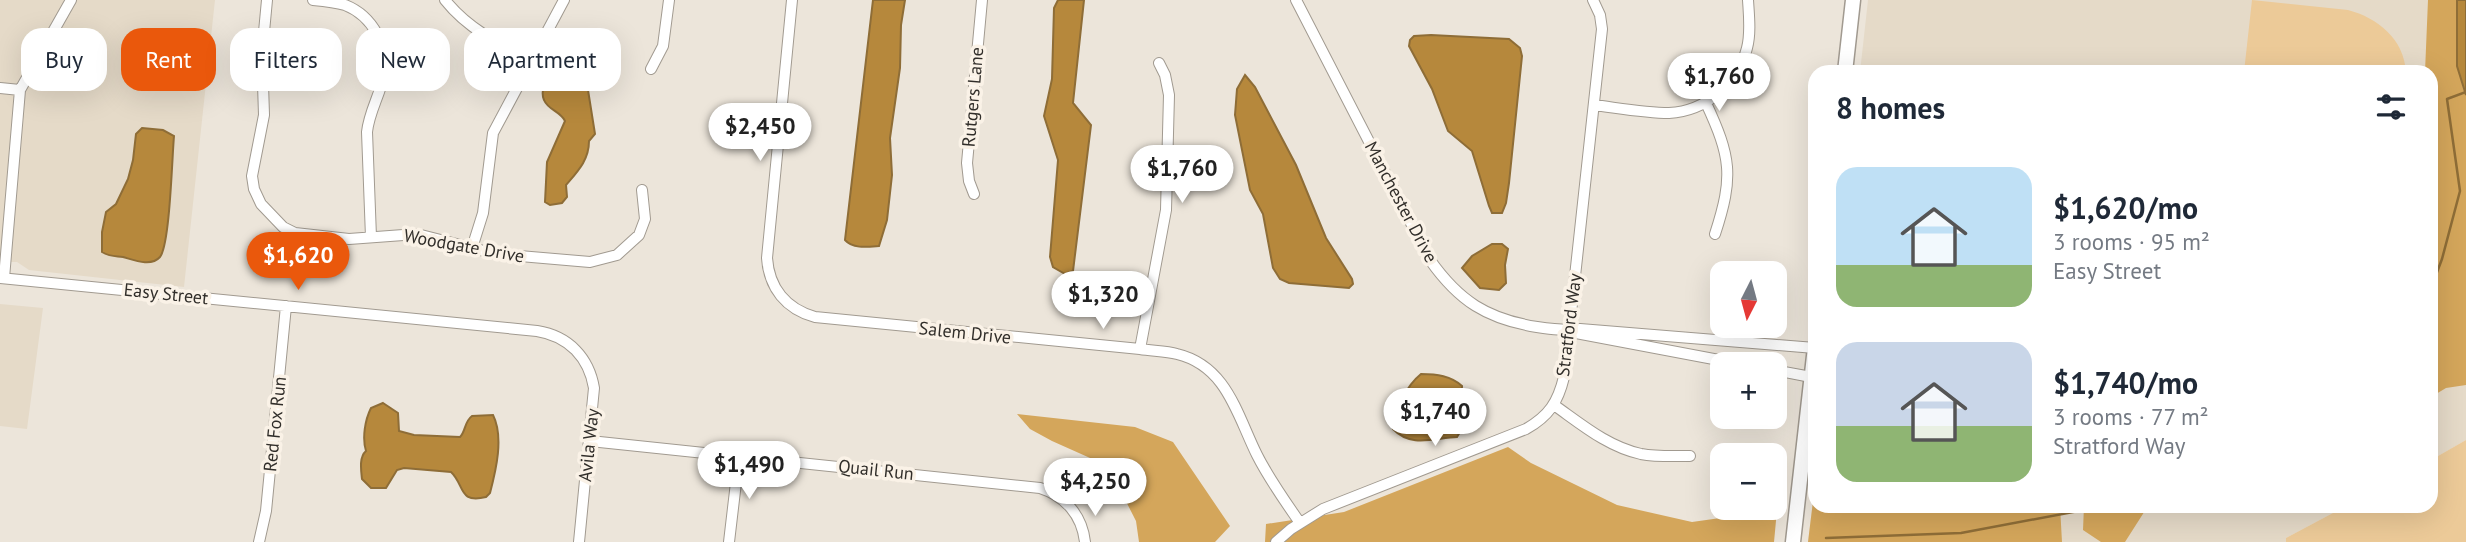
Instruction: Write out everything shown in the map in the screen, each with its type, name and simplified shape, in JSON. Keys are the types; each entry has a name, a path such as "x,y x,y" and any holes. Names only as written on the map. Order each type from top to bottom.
{"street":[{"path":"2,278 20,90 71,0"},
{"name":"Woodgate Drive","path":"267,0 262,53 264,115 252,176 261,204 275,221 295,233 349,239 416,234 496,254 590,262 617,255 635,240 645,219 642,190"},
{"path":"313,0 332,2 365,17 383,46 384,74 367,132 371,237"},
{"path":"445,0 472,28"},
{"path":"549,28 564,0"},
{"path":"651,69 663,46 669,0"},
{"name":"Salem Drive","path":"792,0 767,258 773,285 792,306 807,315 830,319 1178,354 1208,369 1228,390 1268,475 1300,523"},
{"name":"Rutgers Lane","path":"974,194 967,163 982,0"},
{"name":"Manchester Drive","path":"1296,0 1430,260 1443,278 1472,304 1496,317 1520,324 1569,330 1808,346"},
{"name":"Stratford Way","path":"1554,405 1560,396 1564,377 1602,29 1600,15 1593,0"},
{"path":"1594,105 1670,113 1706,103 1732,80 1742,64 1749,36 1748,0"},
{"path":"1846,65 1853,0"},
{"path":"1140,349 1166,210 1169,95 1159,63"},
{"path":"0,88 20,90"},
{"path":"472,248 483,213 493,133 515,91"},
{"path":"1706,103 1724,144 1728,163 1726,199 1716,234"},
{"name":"Easy Street","path":"2,278 537,331 553,335 578,351"},
{"name":"Red Fox Run","path":"259,542 266,511 286,306"},
{"name":"Manchester Drive","path":"1569,330 1579,335 1710,359"},
{"name":"Avila Way","path":"578,351 589,369 594,388 579,542"},
{"path":"1787,372 1808,376"},
{"path":"1793,542 1808,404"},
{"path":"1276,542 1300,523 1339,502 1526,429 1538,422 1554,405 1622,449 1656,456 1690,456"},
{"name":"Quail Run","path":"590,442 1025,485 1053,493 1071,508 1080,520 1085,542"},
{"path":"729,542 739,457"}],"shaded area":[{"path":"0,0 215,0 212,28 121,28 121,91 205,91 184,287 29,270 17,262 0,262"},
{"path":"873,0 905,0 901,25 900,68 890,138 892,175 887,220 879,246 860,247 845,240"},
{"path":"1058,0 1084,0 1073,103 1091,125 1073,271 1065,274 1053,267 1050,257 1058,160 1044,116 1052,79 1054,8"},
{"path":"1868,0 2445,0 2466,199 2466,440 2438,456 2438,65 1861,65"},
{"path":"2252,0 2348,10 2369,18 2395,40 2405,65 2245,65"},
{"path":"2428,0 2457,0 2457,66 2466,95 2466,385 2446,388 2438,393 2438,65 2425,65"},
{"path":"2457,0 2466,0 2466,95 2457,66"},
{"path":"1414,36 1509,39 1520,48 1522,56 1509,183 1502,213 1492,213 1472,151 1448,131 1432,89 1409,46"},
{"path":"1245,75 1255,87 1296,165 1326,238 1352,279 1353,284 1349,288 1289,283 1280,279 1273,268 1263,214 1250,190 1235,115 1237,89"},
{"path":"543,91 588,91 595,134 589,141 582,165 566,185 567,197 562,203 550,205 545,202 547,162 565,121 546,103"},
{"path":"142,128 163,130 174,136 166,236 160,257 152,262 110,256 102,252 106,212 116,204 128,179 136,134"},
{"path":"1492,244 1502,244 1508,249 1506,283 1499,290 1480,288 1462,268 1472,256"},
{"path":"0,304 43,308 27,429 0,426"},
{"path":"1421,374 1443,376 1462,386 1460,432 1457,437 1415,440 1400,435 1393,429 1402,399 1410,385"},
{"path":"383,403 398,413 399,431 414,435 460,437 472,416 493,415 498,443 490,493 486,497 471,498 466,496 451,472 404,468 397,470 386,488 371,488 362,479 361,460 366,451 365,429 371,408"},
{"path":"1017,414 1135,427 1173,442 1230,526 1215,542 1139,542 1136,521 1108,466 1030,429"},
{"path":"2466,440 2466,542 2286,542 2286,538 2333,513 2438,513 2438,456"},
{"path":"1508,447 1531,463 1617,505 1692,522 1710,519 1776,520 1774,542 1265,542 1266,524 1344,512"},
{"path":"1811,513 2333,513 2286,538 2286,542 1808,542"},
{"path":"1812,513 2060,513 2062,542 1808,542"},
{"path":"2084,513 2144,513 2125,542 2101,542 2083,530"}],"waterway":[{"path":"2438,270 2460,191 2447,99 2466,92"},
{"path":"1826,538 1961,533 2068,513"}]}
